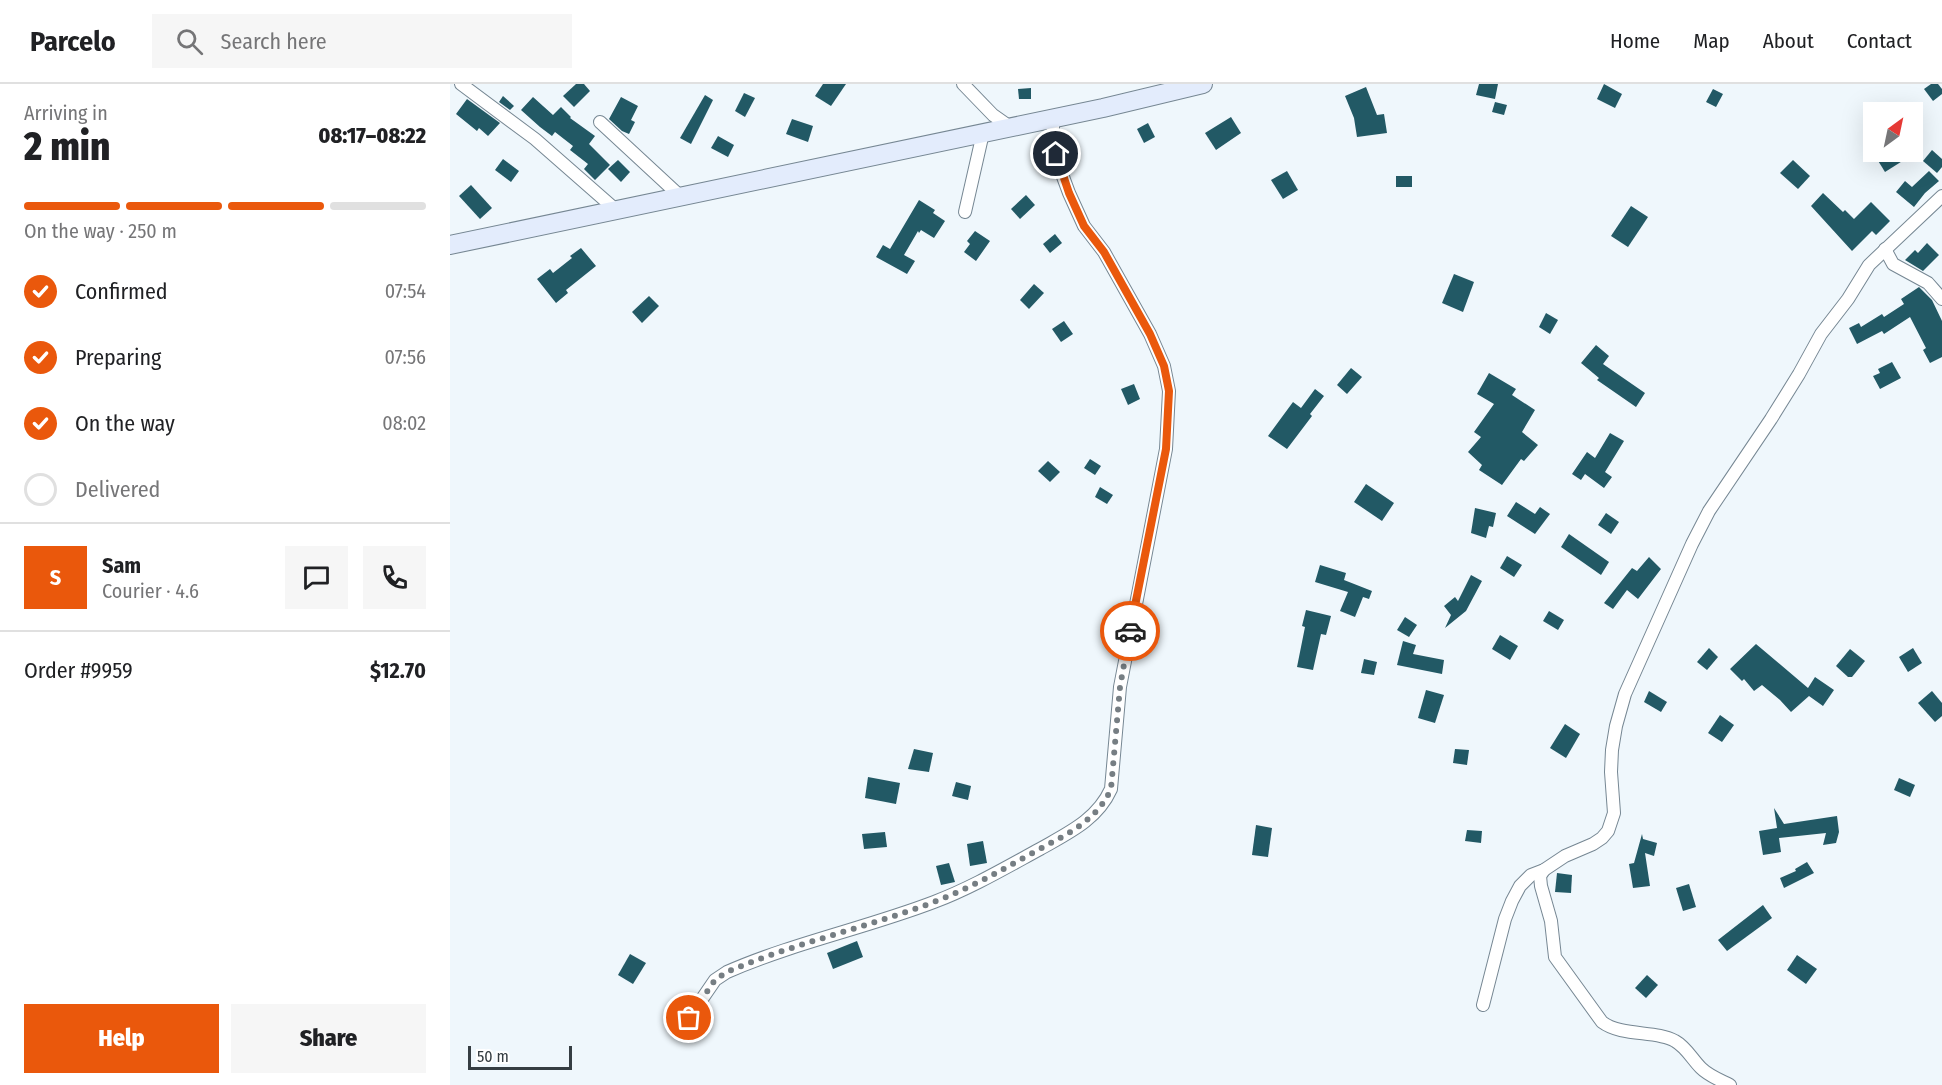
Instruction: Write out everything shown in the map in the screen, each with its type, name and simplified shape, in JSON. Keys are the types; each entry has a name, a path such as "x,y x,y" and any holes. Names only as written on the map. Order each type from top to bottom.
{"street":[{"path":"461,84 522,128 616,210"},
{"path":"963,84 993,115 1010,127"},
{"path":"450,245 1053,118 1203,84"},
{"path":"689,1018 715,980 727,972 799,945 932,903 974,886 1079,827 1096,814 1105,803 1111,789 1120,687 1165,460 1169,391 1164,366 1150,334 1104,252 1084,226 1069,193 1053,141 1053,118"},
{"path":"600,122 681,196"},
{"path":"965,212 982,133"},
{"path":"1483,1005 1512,901 1520,886 1531,875 1544,870 1565,855 1593,844 1608,831 1614,813 1612,750 1625,694 1709,511 1734,477 1799,374 1821,334 1848,299 1869,265 1942,196"},
{"path":"1885,249 1893,264 1928,283 1942,299"},
{"path":"1544,870 1540,876 1541,885 1551,921 1555,957 1602,1022 1630,1032 1675,1040 1687,1050 1700,1067 1730,1085"}],"building":[{"path":"576,84 584,84 590,91 574,107 563,96"},
{"path":"823,84 846,84 831,106 815,96"},
{"path":"1479,84 1498,84 1495,99 1476,95"},
{"path":"1604,84 1622,94 1615,108 1597,99"},
{"path":"1931,84 1938,84 1942,89 1942,94 1933,101 1924,89"},
{"path":"1366,87 1377,115 1384,114 1387,133 1357,137 1354,118 1345,96"},
{"path":"1031,88 1031,99 1019,99 1018,89"},
{"path":"1713,89 1723,94 1716,107 1706,102"},
{"path":"744,93 755,98 745,117 735,111"},
{"path":"705,95 713,100 691,144 680,138"},
{"path":"503,96 514,106 510,110 499,102"},
{"path":"533,97 553,115 561,107 570,118 595,136 589,144 610,165 595,180 584,169 588,164 570,150 573,146 555,132 552,136 521,110"},
{"path":"621,97 638,106 631,120 635,122 629,134 609,119"},
{"path":"467,99 500,123 488,136 479,128 477,131 456,114"},
{"path":"1495,102 1507,105 1504,115 1492,112"},
{"path":"1231,117 1241,133 1216,150 1205,133"},
{"path":"792,119 813,126 808,142 786,134"},
{"path":"1148,123 1155,137 1144,143 1137,129"},
{"path":"718,136 734,145 728,157 711,148"},
{"path":"1932,150 1942,159 1942,167 1937,173 1923,161"},
{"path":"503,159 519,171 511,182 495,170"},
{"path":"618,160 630,172 621,182 608,169"},
{"path":"1793,160 1810,176 1798,189 1780,173"},
{"path":"1879,162 1901,162 1885,172"},
{"path":"1287,171 1298,190 1283,199 1271,180"},
{"path":"1929,171 1939,181 1914,207 1896,192 1905,181 1912,187"},
{"path":"1396,176 1412,176 1412,187 1396,187"},
{"path":"471,185 492,208 480,219 459,196"},
{"path":"1823,193 1854,219 1871,202 1890,221 1876,235 1872,231 1852,251 1811,206"},
{"path":"1026,195 1035,205 1020,219 1011,209"},
{"path":"919,200 935,210 933,213 945,221 934,238 921,230 919,233 918,231 904,255 915,261 907,274 876,257 883,245 890,249"},
{"path":"1631,206 1648,217 1628,247 1611,236"},
{"path":"975,231 990,241 976,261 964,252 970,244 967,241"},
{"path":"1055,234 1062,243 1050,253 1043,244"},
{"path":"1927,243 1939,255 1923,271 1905,260 1915,250 1918,253"},
{"path":"581,248 596,266 566,290 568,293 556,303 537,279 550,269 553,273"},
{"path":"1454,274 1474,282 1463,312 1442,303"},
{"path":"1034,284 1044,293 1029,309 1020,300"},
{"path":"1919,287 1932,300 1942,321 1942,357 1930,363 1923,350 1926,348 1910,317 1884,334 1882,331 1857,344 1849,328 1859,323 1861,327 1882,314 1884,317 1904,304 1901,299"},
{"path":"649,296 659,306 642,323 632,312"},
{"path":"1546,313 1558,320 1550,334 1539,327"},
{"path":"1064,321 1073,334 1061,342 1052,329"},
{"path":"1596,345 1609,356 1603,364 1645,393 1636,407 1597,380 1599,378 1581,363"},
{"path":"1892,362 1901,378 1880,389 1873,376 1880,373 1878,369"},
{"path":"1351,368 1362,377 1347,394 1337,385"},
{"path":"1489,373 1516,389 1512,395 1535,410 1522,432 1538,445 1524,461 1521,459 1502,485 1479,470 1482,465 1468,452 1481,437 1474,432 1494,404 1477,394"},
{"path":"1134,384 1140,399 1128,405 1121,389"},
{"path":"1315,389 1324,396 1287,449 1268,436 1293,402 1301,408"},
{"path":"1610,433 1624,441 1605,472 1612,477 1604,488 1585,474 1581,480 1572,474 1587,452 1595,458"},
{"path":"1090,459 1101,466 1095,475 1084,468"},
{"path":"1048,461 1060,472 1050,482 1038,471"},
{"path":"1366,484 1394,503 1382,521 1354,502"},
{"path":"1100,487 1113,495 1107,504 1095,497"},
{"path":"1516,502 1535,514 1540,507 1550,514 1535,534 1507,516"},
{"path":"1475,508 1496,513 1493,527 1489,526 1486,538 1471,533"},
{"path":"1606,513 1619,522 1611,534 1598,525"},
{"path":"1569,534 1609,562 1601,575 1561,547"},
{"path":"1507,556 1522,565 1514,577 1500,568"},
{"path":"1649,557 1661,569 1638,599 1627,590 1613,609 1604,603 1632,568 1637,571"},
{"path":"1320,565 1346,573 1344,580 1372,591 1369,599 1363,597 1355,617 1340,611 1348,592 1315,582"},
{"path":"1471,575 1482,581 1466,611 1445,628 1451,615 1444,606 1455,597 1458,601"},
{"path":"1306,610 1331,616 1326,635 1321,634 1313,670 1297,667"},
{"path":"1549,611 1564,620 1558,630 1543,621"},
{"path":"1405,617 1417,625 1409,637 1397,630"},
{"path":"1500,635 1518,646 1510,660 1492,649"},
{"path":"1403,641 1416,645 1413,654 1444,660 1442,674 1397,665"},
{"path":"1756,644 1808,688 1815,677 1834,690 1823,706 1809,696 1791,712 1762,685 1754,691 1744,679 1742,681 1730,669"},
{"path":"1709,648 1718,657 1707,670 1697,662"},
{"path":"1913,648 1922,663 1908,672 1899,657"},
{"path":"1850,649 1865,661 1852,677 1848,677 1836,666"},
{"path":"1364,659 1377,662 1374,675 1361,673"},
{"path":"1426,690 1444,695 1435,723 1418,718"},
{"path":"1649,691 1667,702 1661,712 1644,702"},
{"path":"1932,691 1942,703 1942,716 1935,722 1918,703"},
{"path":"1720,715 1734,725 1722,742 1708,733"},
{"path":"1565,724 1580,734 1566,758 1550,748"},
{"path":"914,749 933,753 929,772 908,769"},
{"path":"1455,749 1469,750 1467,765 1453,763"},
{"path":"868,777 900,783 896,804 865,798"},
{"path":"1899,778 1915,785 1910,797 1894,790"},
{"path":"956,782 971,786 968,800 952,796"},
{"path":"1774,808 1784,824 1837,816 1839,832 1836,843 1823,845 1826,833 1779,838 1781,852 1763,855 1759,831 1777,828"},
{"path":"1256,825 1272,828 1268,857 1252,855"},
{"path":"1467,830 1482,831 1481,843 1465,841"},
{"path":"885,832 887,847 864,849 862,834"},
{"path":"1642,834 1643,839 1657,843 1654,856 1645,853 1650,886 1633,888 1629,864 1634,863"},
{"path":"983,841 987,863 970,866 967,844"},
{"path":"1807,862 1814,873 1784,888 1780,878 1796,871 1795,869"},
{"path":"949,863 955,882 941,885 936,866"},
{"path":"1557,873 1572,875 1571,893 1555,892"},
{"path":"1689,884 1696,907 1683,911 1676,888"},
{"path":"1763,905 1772,918 1727,951 1718,940"},
{"path":"857,941 863,957 833,969 827,953"},
{"path":"630,954 646,963 633,984 618,975"},
{"path":"1797,955 1817,969 1806,984 1787,970"},
{"path":"1647,975 1658,985 1646,998 1635,988"}],"way so far":[{"path":"689,1018 715,980 727,972 809,942 932,903 974,886 1079,827 1096,814 1105,803 1111,789 1120,687 1130,631"}],"route":[{"path":"1056,154 1069,193 1084,226 1104,252 1150,334 1164,366 1169,391 1166,449 1161,482 1130,631"}]}
